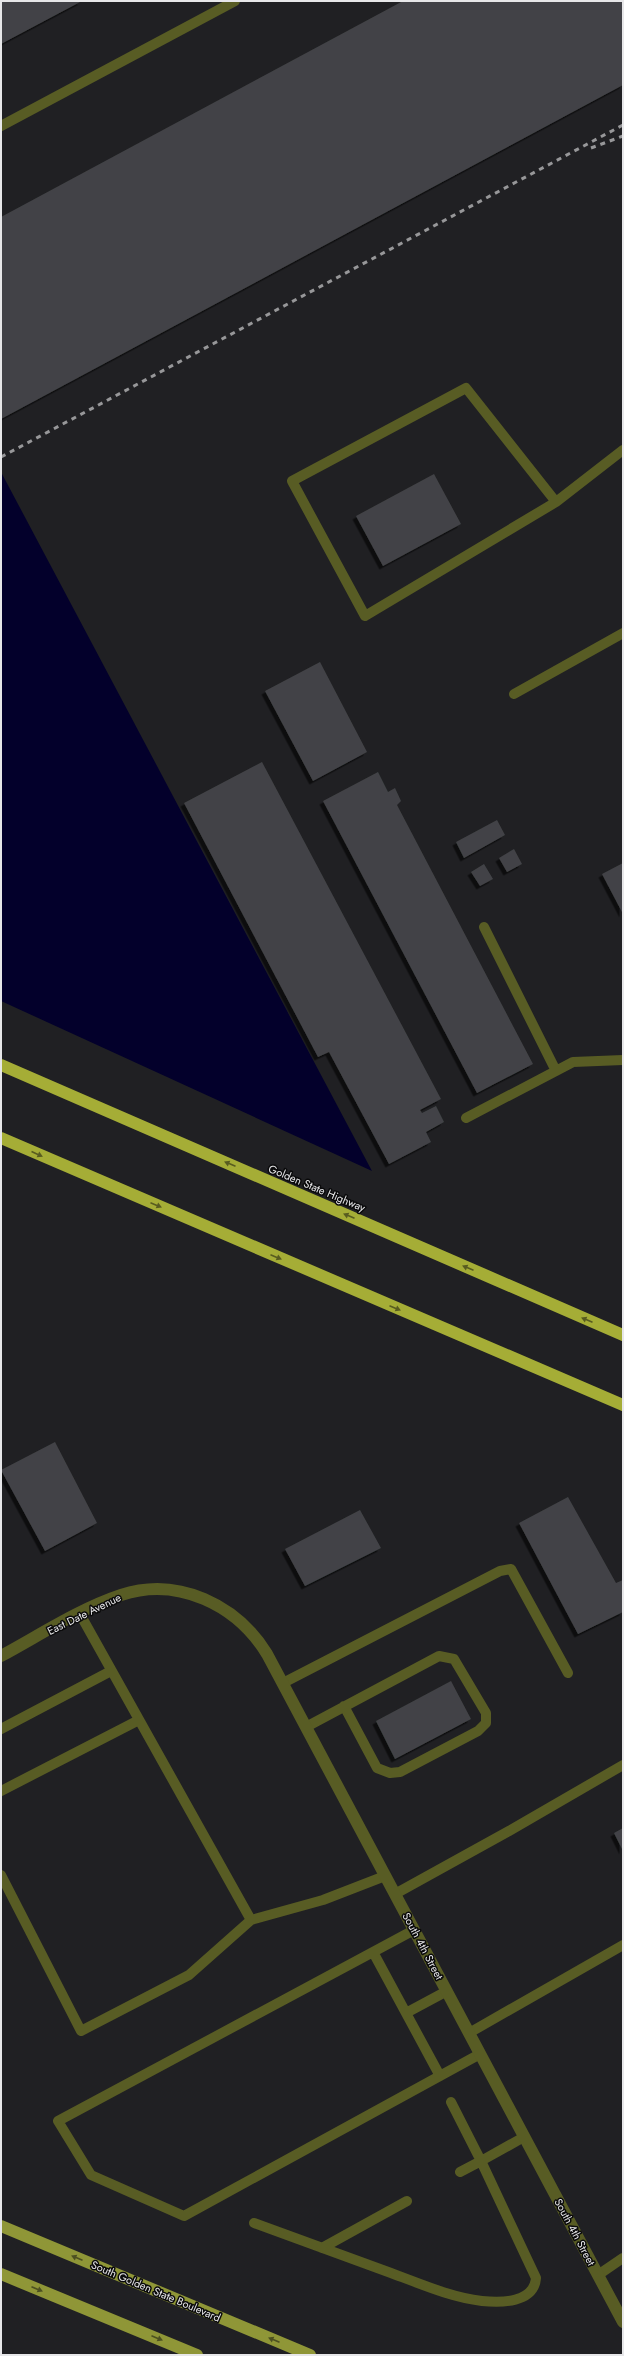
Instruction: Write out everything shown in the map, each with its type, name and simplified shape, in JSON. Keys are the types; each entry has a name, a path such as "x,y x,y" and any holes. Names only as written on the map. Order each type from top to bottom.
{"highway":[{"name":"Golden State Highway","path":"1,1065 623,1335"},
{"path":"1,1138 623,1406"}],"main road":[{"name":"South Golden State Boulevard","path":"1,2226 310,2355"},
{"path":"1,2274 197,2355"}],"street":[{"name":"East Date Avenue","path":"1,1656 80,1614 121,1595 136,1591 174,1591 195,1594"},
{"name":"South 4th Street","path":"195,1594 213,1602 246,1625 258,1638 623,2322"}],"lane":[{"path":"1,126 236,1"},
{"path":"556,502 466,388 292,481 365,616 556,502 623,450"},
{"path":"514,694 623,633"},
{"path":"484,927 556,1071"},
{"path":"466,1118 573,1062 623,1060"},
{"path":"283,1683 500,1571 511,1569 568,1673"},
{"path":"80,1614 251,1920"},
{"path":"306,1727 344,1706 439,1656 454,1659 486,1713 486,1723 478,1731 400,1772 390,1773 377,1768 344,1706"},
{"path":"1,1729 111,1671"},
{"path":"1,1791 139,1720"},
{"path":"395,1894 509,1831 623,1765"},
{"path":"1,1875 81,2031 189,1975 251,1920 323,1900 386,1876"},
{"path":"414,1930 58,2121 91,2175 184,2216 480,2054"},
{"path":"469,2033 623,1945"},
{"path":"373,1952 440,2076"},
{"path":"406,2013 447,1991"},
{"path":"254,2223 444,2292 481,2300 494,2301 517,2299 528,2296 535,2287 536,2278 481,2161 451,2102"},
{"path":"460,2172 524,2137"},
{"path":"322,2248 408,2201"},
{"path":"598,2275 623,2258"}],"shaded area":[{"path":"1,472 372,1171 1,1001"}],"building":[{"path":"1,1 82,1 1,44"},
{"path":"403,1 623,1 623,85 1,419 1,217"},
{"path":"434,474 461,524 383,566 356,516"},
{"path":"320,662 367,752 313,781 265,691"},
{"path":"262,762 441,1099 420,1110 422,1113 436,1106 444,1122 426,1132 431,1142 389,1164 329,1052 318,1057 184,803"},
{"path":"378,772 388,792 395,788 401,801 397,805 533,1064 477,1093 323,801"},
{"path":"497,820 505,835 464,858 456,842"},
{"path":"514,849 522,864 507,872 499,858"},
{"path":"623,863 623,914 602,874"},
{"path":"484,864 493,879 480,886 471,872"},
{"path":"55,1442 97,1523 45,1551 1,1470"},
{"path":"568,1497 616,1583 623,1580 623,1612 578,1634 519,1523"},
{"path":"360,1510 381,1548 305,1586 285,1549"},
{"path":"451,1681 471,1719 395,1759 376,1721"},
{"path":"623,1828 623,1851 614,1833"}],"railway":[{"path":"1,457 623,125"},
{"path":"591,148 623,136"}]}
